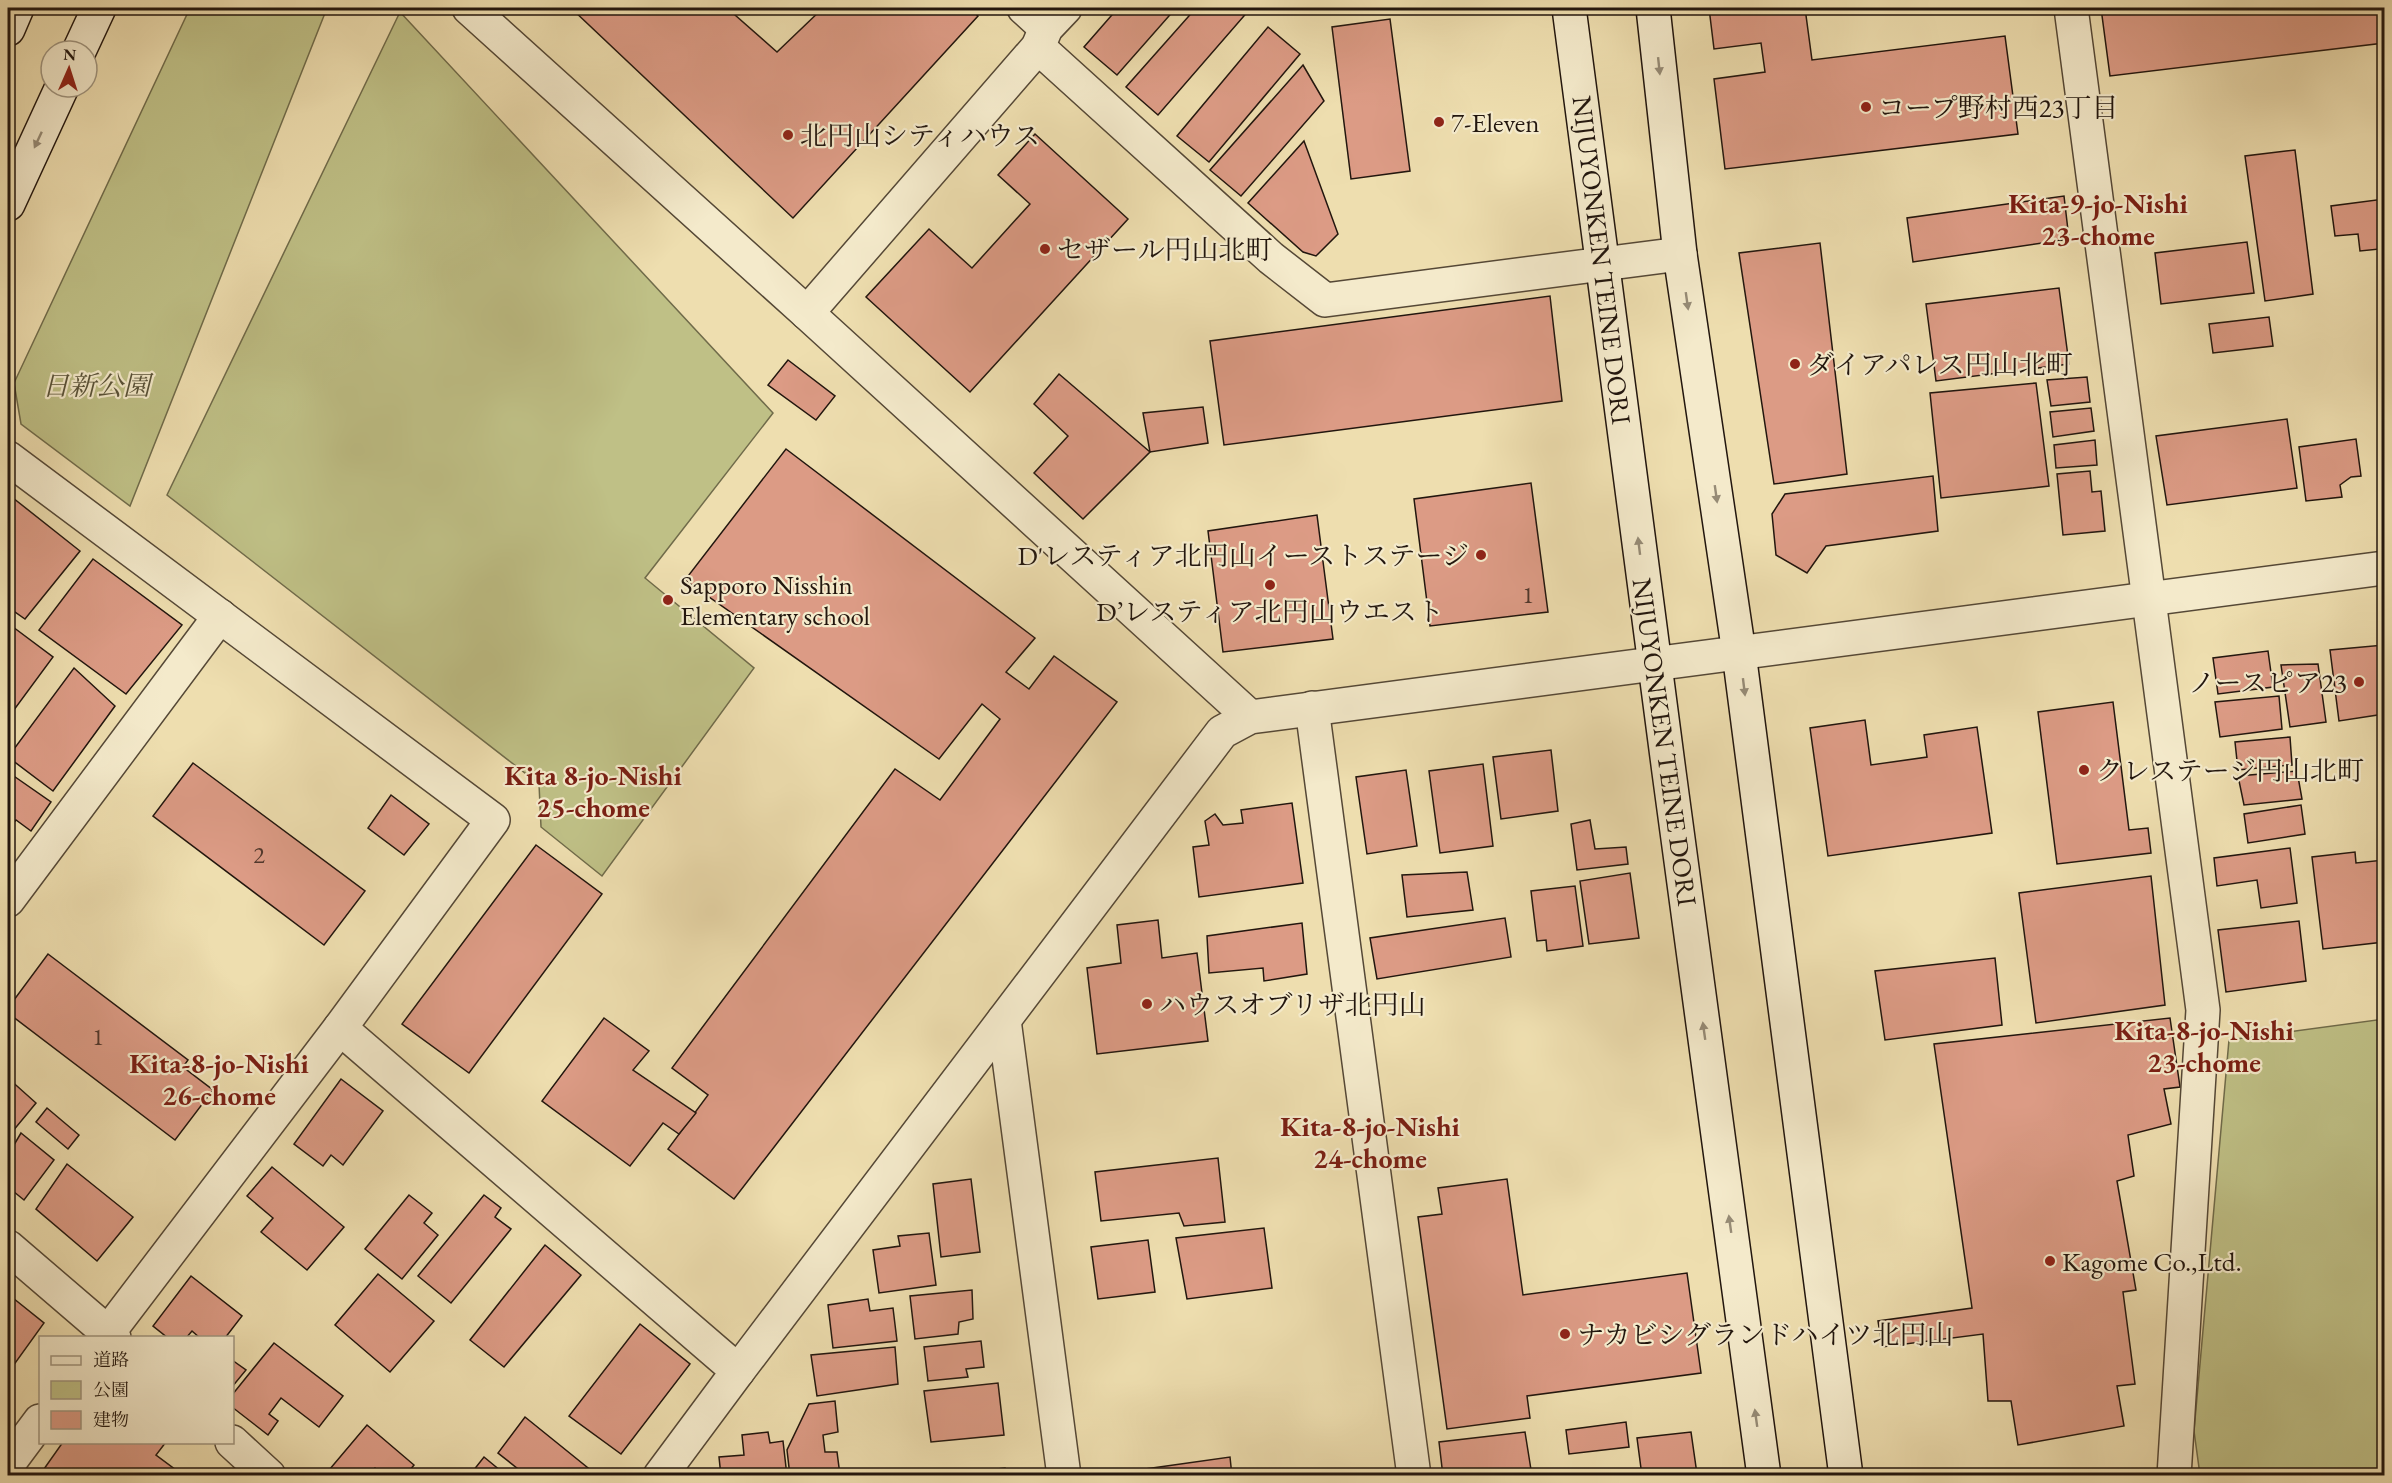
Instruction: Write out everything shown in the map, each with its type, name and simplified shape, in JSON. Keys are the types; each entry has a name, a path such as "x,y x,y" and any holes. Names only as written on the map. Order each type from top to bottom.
{"street":[{"path":"8,29 17,8"},
{"path":"85,39 99,8"},
{"path":"469,8 807,312 1250,717"},
{"name":"NIJUYONKEN TEINE DORI","path":"1569,8 1654,664 1764,1476"},
{"path":"1653,8 1680,254 1739,652 1846,1476"},
{"path":"2071,8 2204,1010 2174,1476"},
{"path":"807,312 1043,22 1271,258 1325,300 1680,254"},
{"path":"8,204 56,99"},
{"path":"8,458 493,820 109,1336 8,1247"},
{"path":"660,1476 1222,732 1250,717 2385,568"},
{"path":"8,900 220,616"},
{"path":"1312,708 1414,1476"},
{"path":"1004,1020 1064,1476"},
{"path":"340,1028 738,1371"},
{"path":"8,1464 39,1421"},
{"path":"233,1444 269,1476"}],"green space":[{"name":"日新公園","path":"190,8 327,8 130,506 21,424 14,383"},
{"path":"400,12 773,413 645,578 754,668 602,876 541,827 539,784 167,495"},
{"path":"2384,1019 2384,1475 2200,1475 2194,1431 2229,1040"}],"building":[{"name":"北円山シティハウス","path":"571,8 727,8 777,52 823,8 969,8 978,16 793,218"},
{"path":"1118,8 1176,8 1117,75 1084,47"},
{"path":"1196,8 1250,9 1158,115 1126,87"},
{"name":"コープ野村西23丁目","path":"1709,8 1805,8 1812,60 2005,36 2018,134 1725,169 1714,79 1765,72 1761,43 1714,49"},
{"path":"2101,8 2384,8 2384,43 2110,76"},
{"path":"1390,19 1410,171 1351,179 1332,27"},
{"path":"1268,27 1300,54 1209,162 1177,136"},
{"path":"1303,65 1324,101 1241,196 1210,170"},
{"name":"セザール円山北町","path":"1035,134 1128,219 970,392 866,297 929,229 972,268 1030,204 998,175"},
{"path":"1304,141 1338,234 1316,256 1303,252 1248,203"},
{"path":"2295,150 2313,294 2265,301 2245,156"},
{"path":"2064,196 2069,239 1913,262 1907,218"},
{"path":"2384,199 2384,264 2380,264 2379,249 2360,251 2358,234 2335,236 2331,206"},
{"path":"2247,242 2254,293 2161,304 2155,253"},
{"name":"ダイアパレス円山北町","path":"1820,243 1847,474 1774,484 1739,253"},
{"path":"2059,288 2069,364 1936,381 1926,304"},
{"path":"1550,296 1562,401 1224,445 1210,341"},
{"path":"2269,317 2273,346 2213,353 2209,324"},
{"path":"788,360 835,396 816,420 768,385"},
{"path":"1059,374 1150,452 1083,519 1034,473 1068,436 1034,404"},
{"path":"2087,377 2090,402 2051,406 2047,380"},
{"path":"2036,383 2049,486 1941,498 1930,393"},
{"path":"1203,407 1208,443 1150,452 1143,413"},
{"path":"2091,408 2094,431 2053,437 2050,412"},
{"path":"2287,419 2297,488 2167,505 2156,436"},
{"path":"2356,439 2361,476 2351,477 2340,485 2342,497 2306,501 2299,447"},
{"path":"2095,440 2097,465 2056,468 2054,445"},
{"path":"786,449 1035,638 1006,672 1029,689 1054,656 1117,702 734,1199 668,1149 708,1095 672,1068 895,769 940,800 1000,719 982,704 939,759 685,580"},
{"path":"2090,471 2092,492 2101,491 2105,531 2063,535 2057,474"},
{"path":"1933,476 1938,531 1826,546 1807,573 1776,555 1772,514 1785,494"},
{"name":"D'レスティア北円山イーストステージ","path":"1531,483 1548,612 1430,626 1414,499"},
{"path":"8,494 80,551 25,619 8,607"},
{"name":"D’レスティア北円山ウエスト","path":"1317,515 1333,639 1223,652 1208,531"},
{"path":"93,559 182,625 126,694 39,630"},
{"path":"9,624 53,657 8,718 8,626"},
{"name":"ノースピア23","path":"2384,645 2384,714 2339,721 2330,650"},
{"path":"2268,651 2273,687 2218,694 2213,658"},
{"path":"2318,664 2326,722 2290,727 2281,665"},
{"path":"74,668 115,706 53,791 8,757"},
{"path":"2279,696 2282,729 2220,737 2215,702"},
{"name":"クレステージ円山北町","path":"2113,702 2129,830 2148,828 2151,853 2057,864 2038,712"},
{"path":"1865,720 1871,765 1927,757 1924,735 1977,727 1992,833 1828,856 1810,728"},
{"path":"2290,737 2292,765 2238,770 2235,742"},
{"path":"1551,750 1558,811 1501,819 1493,757"},
{"path":"193,763 365,891 324,945 153,816"},
{"path":"1483,764 1493,846 1440,853 1429,771"},
{"path":"1406,770 1417,846 1367,854 1356,777"},
{"path":"2297,771 2302,799 2244,805 2238,776"},
{"path":"8,772 51,802 31,831 16,820 10,827 8,825"},
{"path":"391,795 429,824 404,855 368,828"},
{"path":"1292,803 1303,883 1199,897 1193,847 1209,845 1205,821 1215,814 1223,825 1243,823 1241,810"},
{"path":"2301,805 2305,834 2248,843 2244,814"},
{"path":"1590,820 1595,849 1626,847 1628,864 1577,870 1571,824"},
{"path":"536,845 602,894 469,1073 402,1024"},
{"path":"2290,848 2297,903 2261,908 2257,880 2217,886 2214,858"},
{"path":"2355,852 2356,863 2384,860 2384,942 2323,949 2312,857"},
{"path":"1467,872 1473,910 1407,917 1402,875"},
{"path":"1630,873 1639,938 1589,944 1580,881"},
{"path":"2151,876 2165,1005 2036,1023 2019,893"},
{"path":"1575,886 1583,946 1547,951 1546,940 1537,941 1531,891"},
{"path":"1505,918 1511,957 1377,979 1370,938"},
{"name":"ハウスオブリザ北円山","path":"1158,920 1162,958 1197,953 1208,1041 1097,1054 1087,968 1121,963 1117,925"},
{"path":"2299,921 2306,981 2226,992 2218,930"},
{"path":"1302,923 1307,974 1264,981 1263,968 1209,973 1207,936"},
{"path":"48,954 188,1060 183,1067 213,1090 175,1140 8,1013 8,1008"},
{"path":"1995,958 2002,1025 1885,1040 1875,971"},
{"path":"604,1018 649,1051 633,1070 696,1113 679,1134 663,1123 630,1166 542,1101"},
{"path":"2170,1018 2180,1087 2164,1089 2171,1124 2128,1135 2134,1176 2117,1181 2136,1290 2123,1292 2135,1384 2117,1386 2124,1426 2018,1445 2011,1401 1988,1401 1983,1334 1882,1347 1878,1321 1972,1308 1934,1044"},
{"path":"8,1078 36,1103 8,1137"},
{"path":"341,1079 383,1111 343,1165 331,1155 323,1166 294,1144"},
{"path":"47,1108 79,1135 68,1149 36,1122"},
{"path":"21,1133 54,1160 24,1200 8,1187 8,1155"},
{"path":"1218,1158 1225,1222 1184,1226 1179,1213 1101,1221 1095,1172"},
{"path":"67,1164 133,1217 97,1261 36,1209"},
{"path":"272,1167 344,1227 307,1270 261,1232 273,1218 247,1196"},
{"path":"971,1179 980,1252 941,1257 933,1184"},
{"name":"ナカビシグランドハイツ北円山","path":"1507,1179 1523,1295 1687,1273 1701,1373 1527,1396 1530,1418 1447,1429 1418,1217 1442,1214 1438,1188"},
{"path":"409,1195 432,1213 424,1223 438,1235 402,1279 365,1249"},
{"path":"484,1195 501,1208 495,1217 511,1229 451,1303 418,1276"},
{"path":"1264,1228 1272,1288 1187,1299 1176,1238"},
{"path":"929,1233 936,1285 879,1293 873,1250 900,1246 898,1236"},
{"path":"1148,1240 1155,1292 1098,1299 1091,1247"},
{"path":"545,1245 581,1275 504,1367 470,1340"},
{"path":"378,1274 434,1321 390,1372 335,1325"},
{"path":"191,1276 242,1316 227,1336 198,1336 192,1331 188,1336 166,1336 153,1326"},
{"path":"972,1290 973,1319 959,1322 958,1334 915,1339 910,1296"},
{"path":"8,1294 44,1323 8,1373"},
{"path":"868,1299 870,1311 893,1308 897,1341 833,1348 828,1305"},
{"path":"640,1324 690,1364 621,1454 569,1416"},
{"path":"981,1341 984,1367 966,1369 968,1377 928,1381 924,1347"},
{"path":"274,1343 343,1396 319,1427 281,1398 269,1414 278,1421 268,1435 234,1409 234,1393"},
{"path":"895,1347 898,1384 817,1396 811,1355"},
{"path":"234,1361 246,1370 234,1385"},
{"path":"998,1383 1004,1435 931,1442 924,1391"},
{"path":"835,1401 838,1432 823,1435 825,1452 837,1452 840,1475 790,1476 787,1450 809,1404"},
{"path":"525,1417 598,1476 527,1476 498,1453"},
{"path":"1626,1422 1629,1447 1569,1454 1566,1430"},
{"path":"367,1425 414,1465 405,1476 384,1476 375,1468 368,1476 324,1476"},
{"path":"768,1432 770,1443 783,1441 787,1476 721,1476 719,1457 744,1455 742,1435"},
{"path":"1525,1432 1532,1476 1443,1476 1439,1442"},
{"path":"1691,1432 1697,1474 1642,1476 1637,1438"},
{"path":"62,1444 164,1444 156,1455 180,1473 178,1476 39,1476"},
{"path":"484,1457 507,1476 469,1476"},
{"path":"1230,1457 1232,1476 1117,1476 1117,1473"},
{"path":"1005,1468 1006,1476 933,1476"}],"place":[{"name":"コープ野村西23丁目","path":"1866,107"},
{"name":"7-Eleven","path":"1439,122"},
{"name":"北円山シティハウス","path":"788,135"},
{"name":"セザール円山北町","path":"1045,249"},
{"name":"ダイアパレス円山北町","path":"1795,364"},
{"name":"D'レスティア北円山イーストステージ","path":"1481,555"},
{"name":"D’レスティア北円山ウエスト","path":"1270,585"},
{"name":"Sapporo Nisshin Elementary school","path":"668,600"},
{"name":"ノースピア23","path":"2359,682"},
{"name":"クレステージ円山北町","path":"2084,770"},
{"name":"ハウスオブリザ北円山","path":"1147,1004"},
{"name":"Kagome Co.,Ltd.","path":"2050,1261"},
{"name":"ナカビシグランドハイツ北円山","path":"1565,1334"}],"district":[{"name":"Kita-9-jo-Nishi 23-chome","path":"2098,219"},
{"name":"Kita 8-jo-Nishi 25-chome","path":"593,791"},
{"name":"Kita-8-jo-Nishi 23-chome","path":"2204,1046"},
{"name":"Kita-8-jo-Nishi 26-chome","path":"219,1079"},
{"name":"Kita-8-jo-Nishi 24-chome","path":"1370,1142"}]}
